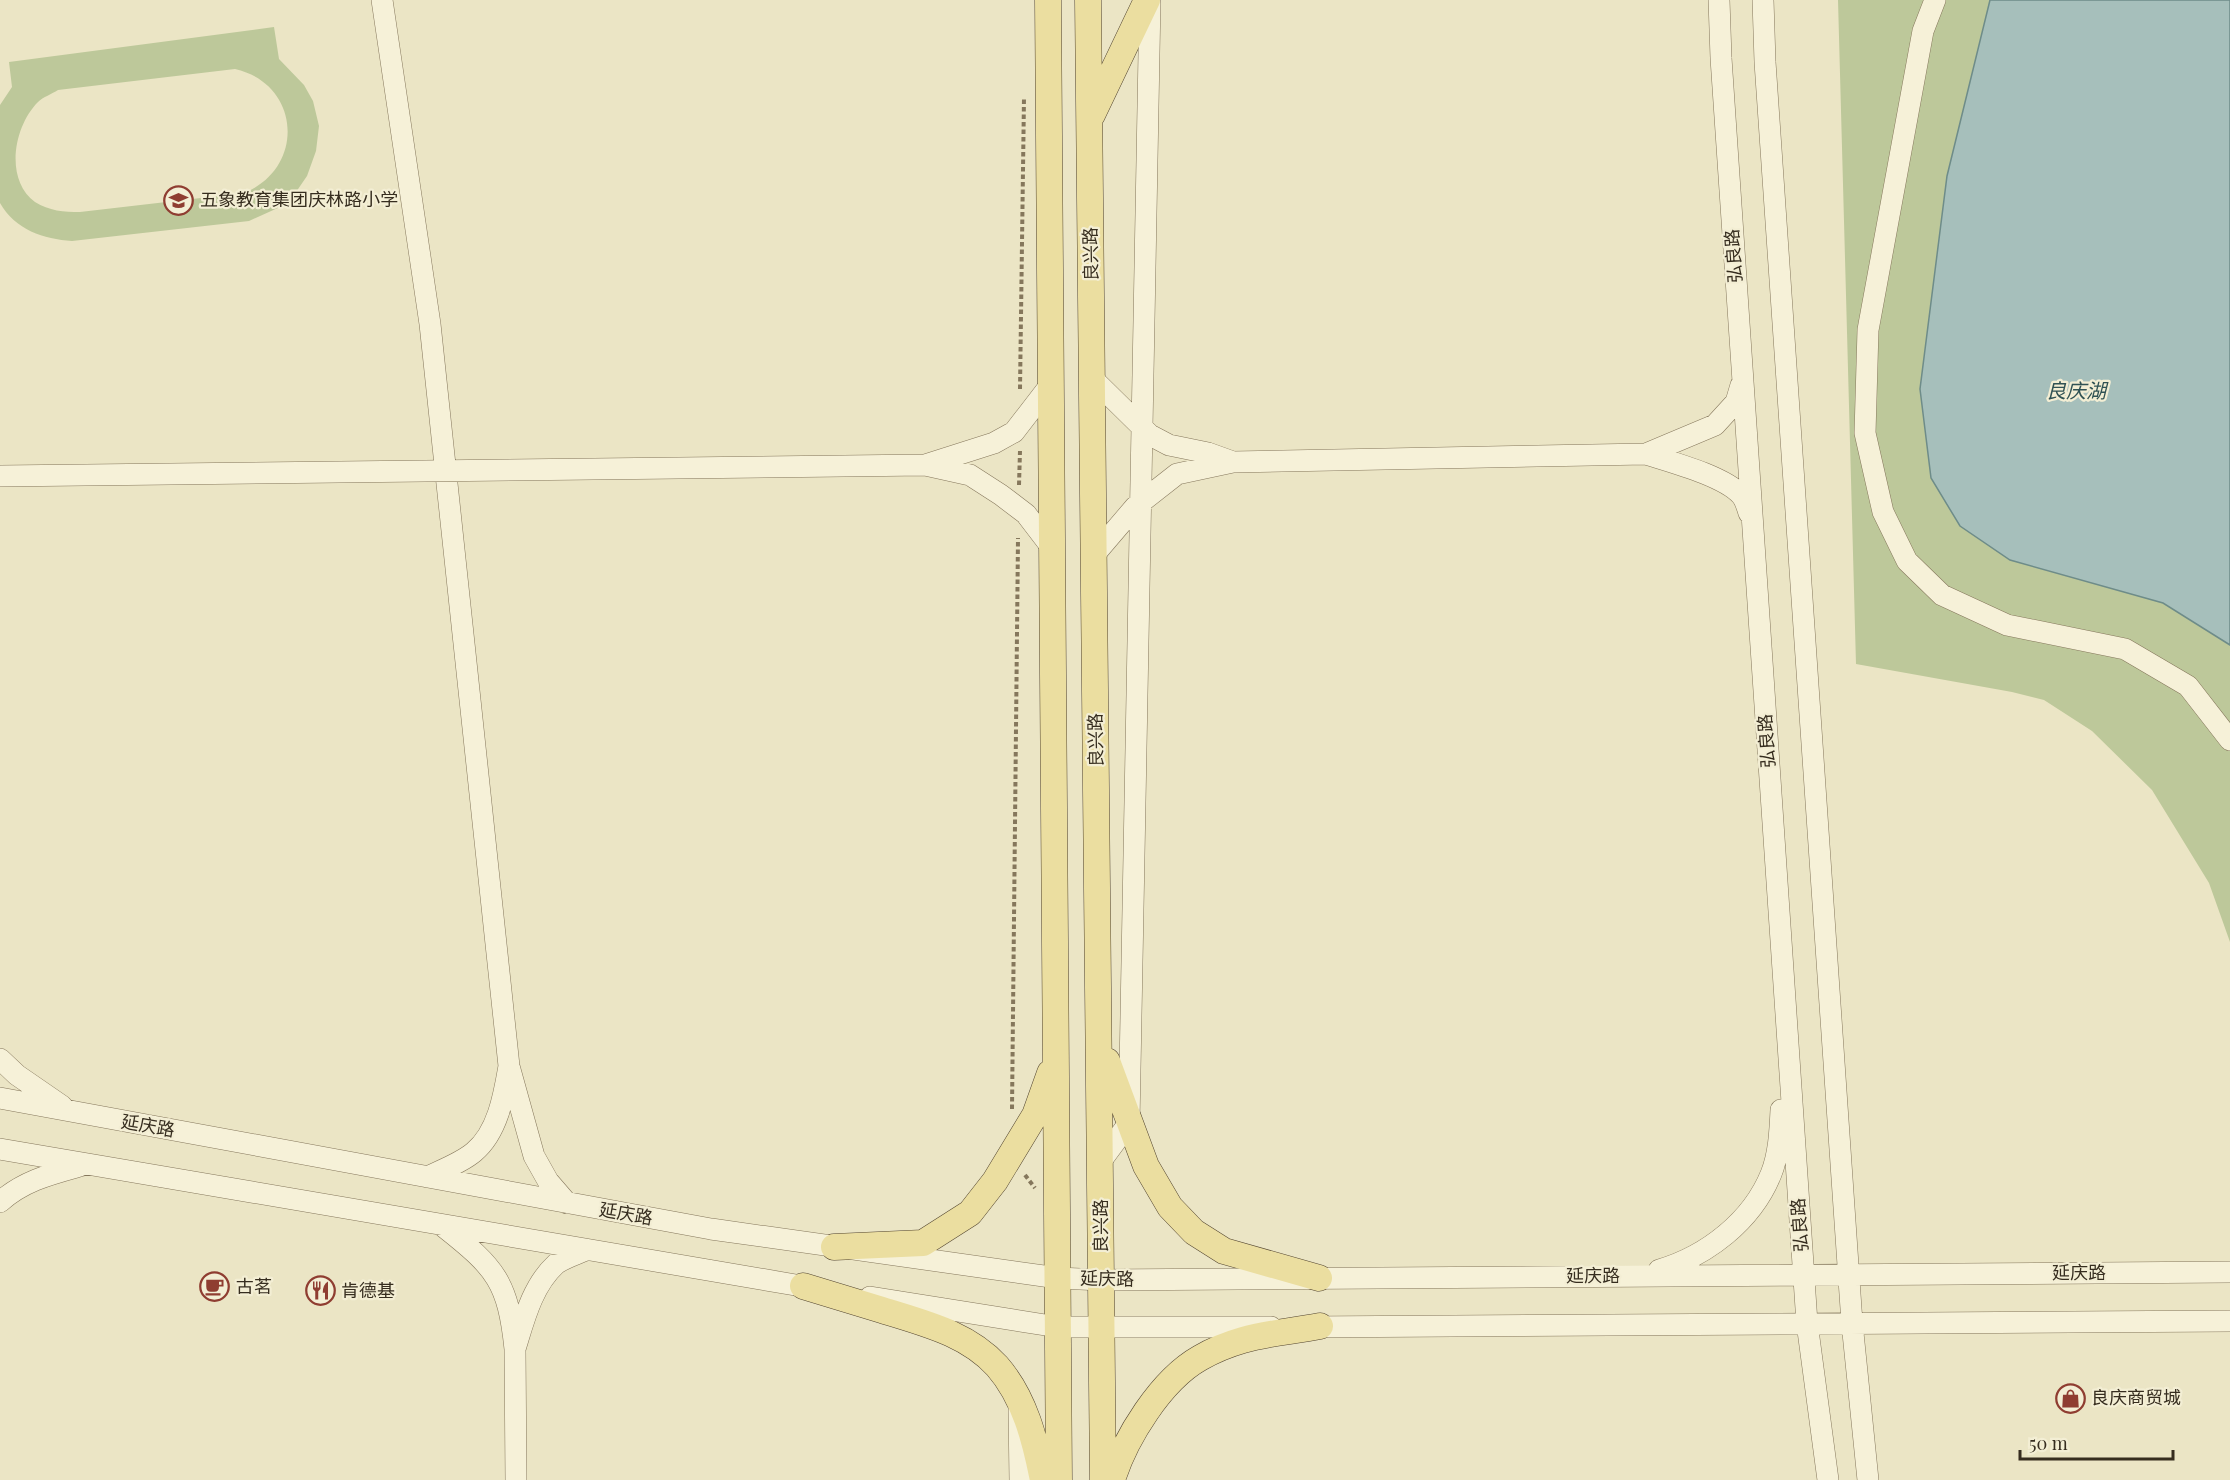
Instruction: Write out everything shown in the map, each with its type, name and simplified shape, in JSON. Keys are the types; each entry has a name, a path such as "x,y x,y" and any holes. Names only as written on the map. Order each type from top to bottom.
{"main road":[{"path":"1048,0 1059,1480"},
{"name":"良兴路","path":"1088,0 1103,1480"},
{"path":"1089,121 1148,0"},
{"path":"1099,1039 1146,1166 1170,1207 1194,1232 1224,1251 1319,1278"},
{"path":"834,1247 923,1243 970,1213 1011,1157 1035,1115 1056,1056"},
{"path":"803,1286 939,1328 973,1346 997,1366 1019,1400 1035,1439 1043,1480"},
{"path":"1112,1480 1116,1466 1137,1427 1167,1385 1199,1358 1243,1340 1320,1326"}],"street":[{"path":"382,0 430,324 509,1066 534,1156 548,1180 567,1203"},
{"path":"1101,1161 1129,1123 1148,0"},
{"name":"弘良路","path":"1719,0 1742,378 1803,1275 1807,1323 1828,1480"},
{"path":"1763,0 1766,74 1852,1323 1868,1480"},
{"path":"1935,0 1923,30 1868,330 1865,433 1883,512 1907,561 1942,595 2007,625 2125,649 2188,686 2230,740"},
{"path":"1092,378 1150,435 1169,446 1208,453 1233,462"},
{"path":"1646,454 1715,425 1736,402 1742,378"},
{"path":"925,465 994,443 1014,432 1051,384"},
{"path":"1094,555 1140,503 1177,474 1233,462 1646,454 1695,469 1726,485 1742,496 1752,520"},
{"path":"0,476 925,465 970,475 1026,514 1052,548"},
{"path":"1639,1276 1680,1264 1711,1247 1757,1200 1771,1173 1779,1144 1787,1038"},
{"path":"0,1059 17,1075 70,1111"},
{"path":"427,1177 474,1152 489,1134 498,1115 509,1066"},
{"name":"延庆路","path":"0,1098 711,1229 1058,1278 1102,1280 2230,1272"},
{"path":"0,1149 586,1250 1058,1327 2230,1321"},
{"path":"0,1202 13,1190 45,1175 88,1164"},
{"path":"441,1225 478,1254 499,1280 511,1316 515,1349 516,1480"},
{"path":"515,1349 529,1305 541,1284 557,1263 586,1250"},
{"path":"1019,1400 1020,1480"}],"path":[{"path":"1012,1109 1024,94"},
{"path":"1011,1157 1057,1218"}],"green space":[{"path":"1838,0 2230,0 2230,942 2209,883 2152,790 2092,731 2044,700 2012,692 1856,664"},
{"path":"274,27 279,59 304,85 313,101 319,126 316,151 307,176 294,195 280,207 249,221 72,241 51,238 22,226 6,212 0,203 0,105 12,87 9,62","holes":["235,69 257,78 273,91 283,108 288,127 286,147 278,165 264,181 244,193 68,212 51,209 35,202 25,192 19,180 16,152 23,125 38,102 58,90"]}],"water":[{"name":"良庆湖","path":"1990,0 2230,0 2230,645 2163,603 2010,560 1960,526 1931,478 1920,389 1947,176"}],"place":[{"name":"五象教育集团庆林路小学","path":"179,200"},
{"name":"古茗","path":"215,1287"},
{"name":"肯德基","path":"320,1291"},
{"name":"良庆商贸城","path":"2070,1398"}]}
